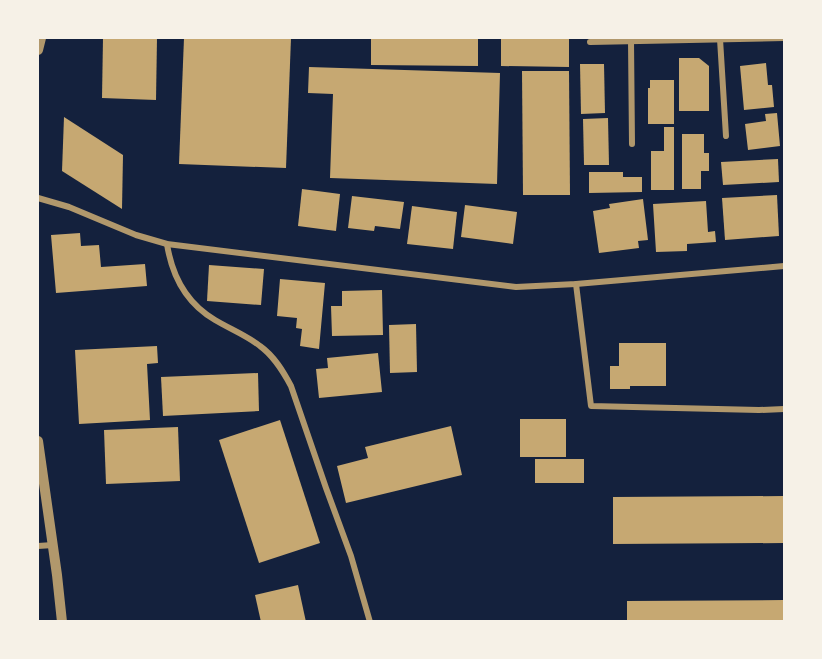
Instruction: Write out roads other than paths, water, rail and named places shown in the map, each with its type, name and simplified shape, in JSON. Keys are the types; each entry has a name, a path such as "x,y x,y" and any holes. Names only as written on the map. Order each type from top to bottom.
{"street":[{"path":"38,50 41,38"},
{"path":"590,42 784,38"},
{"path":"720,39 726,136"},
{"path":"631,41 633,144"},
{"path":"38,198 69,207 136,235 166,244 516,287 784,266"},
{"path":"166,244 174,274 190,300 214,319 260,346 278,364 291,386 351,556 370,621"},
{"path":"576,284 591,406 784,409"},
{"path":"38,441 62,621"},
{"path":"38,546 53,545"}]}
